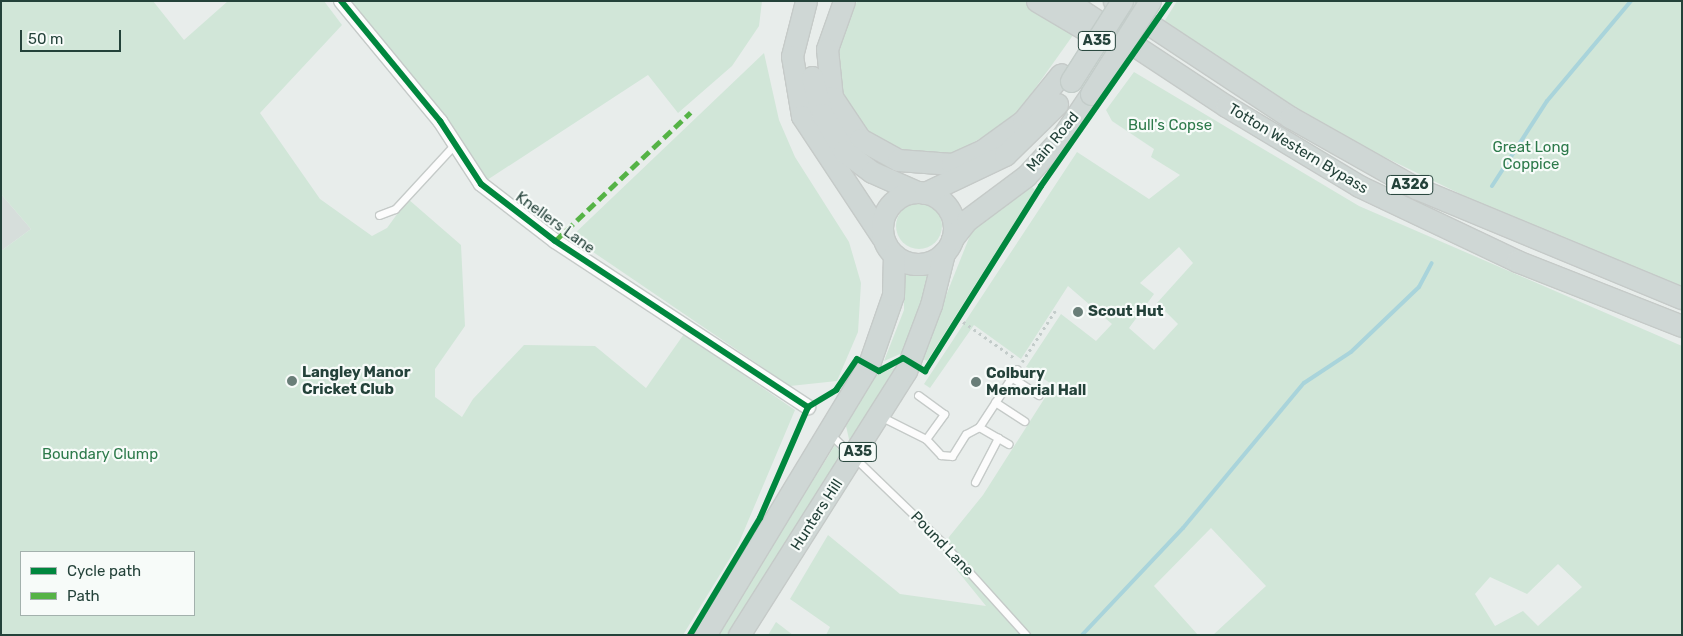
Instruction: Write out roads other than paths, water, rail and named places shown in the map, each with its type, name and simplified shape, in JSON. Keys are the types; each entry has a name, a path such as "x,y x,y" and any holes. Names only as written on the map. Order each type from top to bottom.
{"main road":[{"path":"806,1 792,56 802,116 894,255 925,264 948,246 949,210 921,192 858,163 844,151 822,114 812,79 812,54 822,16 832,1"},
{"path":"844,1 827,49 832,97 860,139 898,160 934,166 968,158 1023,120 1066,78 1114,1"},
{"path":"1037,1 1226,106"},
{"name":"Totton Western Bypass","path":"1067,1 1226,106 1404,209 1596,295 1682,326"},
{"name":"Totton Western Bypass","path":"1114,1 1290,117 1416,188 1682,298"},
{"name":"Main Road","path":"921,192 1004,155 1037,128 1066,78 1122,1"},
{"name":"Main Road","path":"948,246 967,220 1026,176 1062,137 1150,1"},
{"path":"882,236 889,206 921,192"},
{"name":"Hunters Hill","path":"739,635 854,459 906,371 931,304 948,246"},
{"name":"Hunters Hill","path":"705,635 830,434 869,364 886,324 893,295 894,255"}],"street":[{"name":"Knellers Lane","path":"341,1 455,144 481,184 555,241 808,407"}],"lane":[{"path":"379,215 395,209 455,144"},
{"path":"879,416 926,439 941,455 952,456 966,434 979,427 1019,366"},
{"path":"1011,378 1039,395"},
{"path":"918,395 944,414 926,439"},
{"path":"995,402 1024,421"},
{"path":"979,427 1008,444"},
{"name":"Pound Lane","path":"830,434 943,543 1026,635"},
{"path":"975,482 998,438"}],"waterway":[{"path":"1492,186 1547,101 1631,1"},
{"path":"1082,635 1183,528 1304,383 1351,352 1419,287 1432,263"}],"place":[{"name":"Scout Hut","path":"1078,312"},
{"name":"Langley Manor Cricket Club","path":"292,381"},
{"name":"Colbury Memorial Hall","path":"976,382"}],"park label":[{"name":"Bull's Copse","path":"1170,126"},
{"name":"Great Long Coppice","path":"1531,156"},
{"name":"Boundary Clump","path":"100,455"}]}
